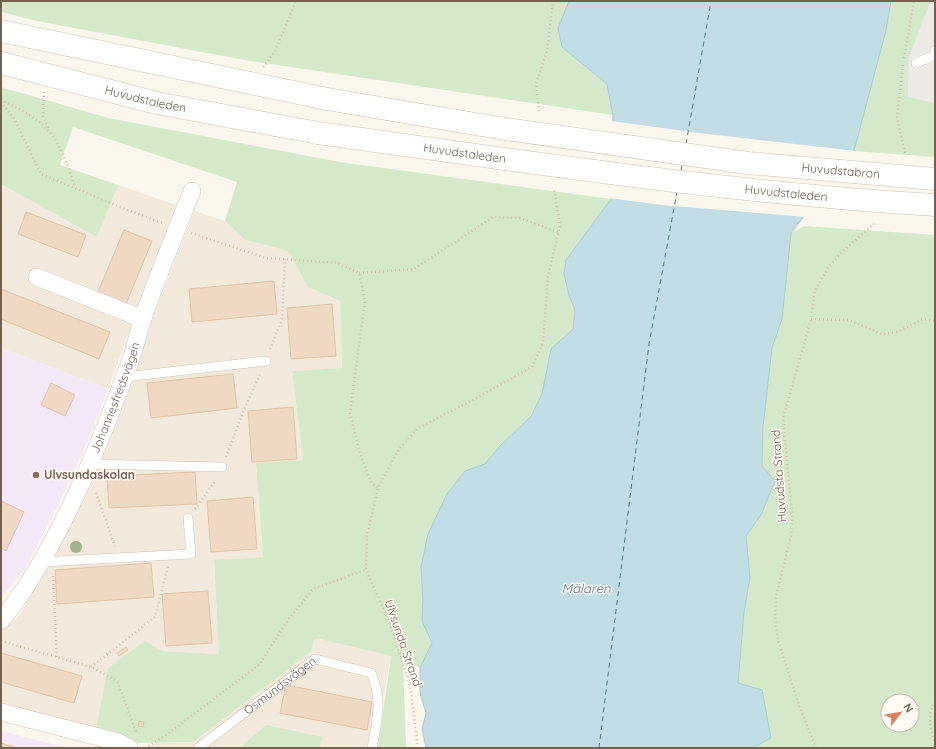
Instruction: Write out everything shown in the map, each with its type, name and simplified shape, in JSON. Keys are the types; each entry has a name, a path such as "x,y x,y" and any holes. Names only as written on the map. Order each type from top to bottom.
{"main road":[{"name":"Huvudstabron","path":"1,31 158,65 327,99 499,128 748,163 935,179"},
{"name":"Huvudstaleden","path":"1,63 157,103 318,133 707,184 806,195 935,205"}],"street":[{"name":"Johannesfredsvägen","path":"1,621 47,562 124,377 143,319 192,191"},
{"path":"37,277 143,319"},
{"path":"1,712 118,742 134,743"}],"lane":[{"path":"916,63 932,56 935,51"},
{"path":"124,377 266,361"},
{"path":"88,466 222,467"},
{"path":"47,562 170,557 191,554 188,518"},
{"name":"Osmundsvägen","path":"198,748 315,659 371,673 377,685 380,711 372,748"}],"path":[{"path":"259,72 274,53 296,1"},
{"path":"539,112 536,84 547,51 553,1"},
{"path":"905,154 897,117 903,63 914,1"},
{"path":"44,89 44,116 49,130 67,164 75,187"},
{"path":"1,101 37,119 49,130"},
{"path":"1,101 15,120 41,174 75,187 120,208 177,229 266,258 338,263 358,273 414,270 493,217 520,218 558,232"},
{"path":"145,748 166,735 259,665 288,620 313,589 366,570 367,536 378,488 400,449 418,428 473,400 532,367 543,343 548,277 560,225 554,189"},
{"name":"Huvudsta Strand","path":"816,748 799,705 778,640 775,617 776,596 791,536 792,515 783,418 811,319 815,290 819,281 843,251 875,223"},
{"path":"188,518 212,487 222,467 243,412 266,361 282,320 284,259"},
{"path":"358,273 365,301 350,413 360,454 372,484 378,488"},
{"path":"811,319 848,320 882,334 897,332 923,319 935,320"},
{"path":"88,466 119,558"},
{"path":"91,667 154,617 170,557"},
{"path":"47,562 57,657"},
{"name":"Ulvsunda Strand","path":"366,570 389,621 410,685 418,748"},
{"path":"1,641 91,667 116,681 134,743"},
{"path":"935,701 931,709 929,721 935,743"}],"shaded area":[{"path":"931,1 935,1 935,103 908,98 909,57"},
{"path":"1,184 97,236 118,185 176,205 108,389 1,348"},
{"path":"194,211 225,221 245,240 288,251 308,287 340,301 342,368 292,371 303,460 256,464 263,557 214,561 219,654 162,651 109,668 96,729 1,705 1,634 20,614 81,504"},
{"name":"Ulvsundaskolan","path":"1,348 108,389 86,445 58,505 25,568 1,598"},
{"path":"315,638 391,656 374,748 145,748 154,743 193,742"},
{"path":"1,731 67,748 1,748"}],"green space":[{"path":"1,1 569,1 562,47 607,84 613,115 250,61 37,21 1,12"},
{"path":"891,1 931,1 909,57 908,97 935,103 935,157 854,151 886,30"},
{"path":"1,87 108,118 340,162 611,199 566,260 564,274 569,295 575,310 573,330 551,349 542,394 530,416 499,447 485,464 465,471 421,567 423,599 422,621 432,643 420,668 403,657 406,748 378,748 391,656 315,638 311,651 193,742 138,743 96,729 108,668 145,641 162,651 219,654 214,560 263,557 256,463 303,460 292,371 342,368 340,301 308,287 288,251 245,240 225,221 237,182 73,127 60,165 118,185 97,237 1,184"},
{"path":"805,226 935,235 935,748 753,748 771,738 762,690 738,683 744,612 750,578 746,536 761,515 763,427 772,348 782,319 791,233"},
{"path":"266,725 323,737 320,748 243,748 243,745"}],"water":[{"name":"Mälaren","path":"569,1 891,1 886,30 854,151 791,233 782,319 772,348 763,427 762,466 775,481 761,515 746,536 750,578 744,612 738,683 762,690 771,738 753,748 426,748 422,729 426,713 420,693 420,668 432,643 422,621 423,599 421,567 428,534 447,494 465,471 485,464 499,447 531,416 542,394 551,349 573,329 575,310 569,295 564,274 566,260 611,199 613,115 607,84 562,47 558,28"}],"pier":[{"path":"611,121 699,133 856,151 806,217 661,205 609,198"}],"building":[{"path":"26,212 86,235 78,257 18,234"},
{"path":"124,230 152,241 126,304 98,292"},
{"path":"274,281 277,314 192,322 189,289"},
{"path":"1,289 110,332 99,359 1,319"},
{"path":"332,304 336,356 291,359 287,308"},
{"path":"233,374 237,408 151,418 147,383"},
{"path":"51,383 75,395 65,416 41,405"},
{"path":"293,407 297,459 252,462 248,411"},
{"path":"195,472 197,504 109,508 107,476"},
{"path":"253,497 257,549 211,552 207,501"},
{"path":"1,501 24,512 6,551 1,548"},
{"path":"151,563 154,597 57,604 55,570"},
{"path":"208,591 212,643 166,646 162,594"},
{"path":"126,647 128,650 119,656 117,653"},
{"path":"1,653 82,676 74,703 1,682"},
{"path":"286,685 372,702 367,730 280,713"},
{"path":"139,721 144,722 143,727 138,726"},
{"path":"1,743 18,748 1,748"}],"ferry route":[{"path":"686,144 711,1"},
{"path":"681,171 682,165"},
{"path":"599,748 649,344 677,192"}],"place":[{"name":"Ulvsundaskolan","path":"36,475"}]}
